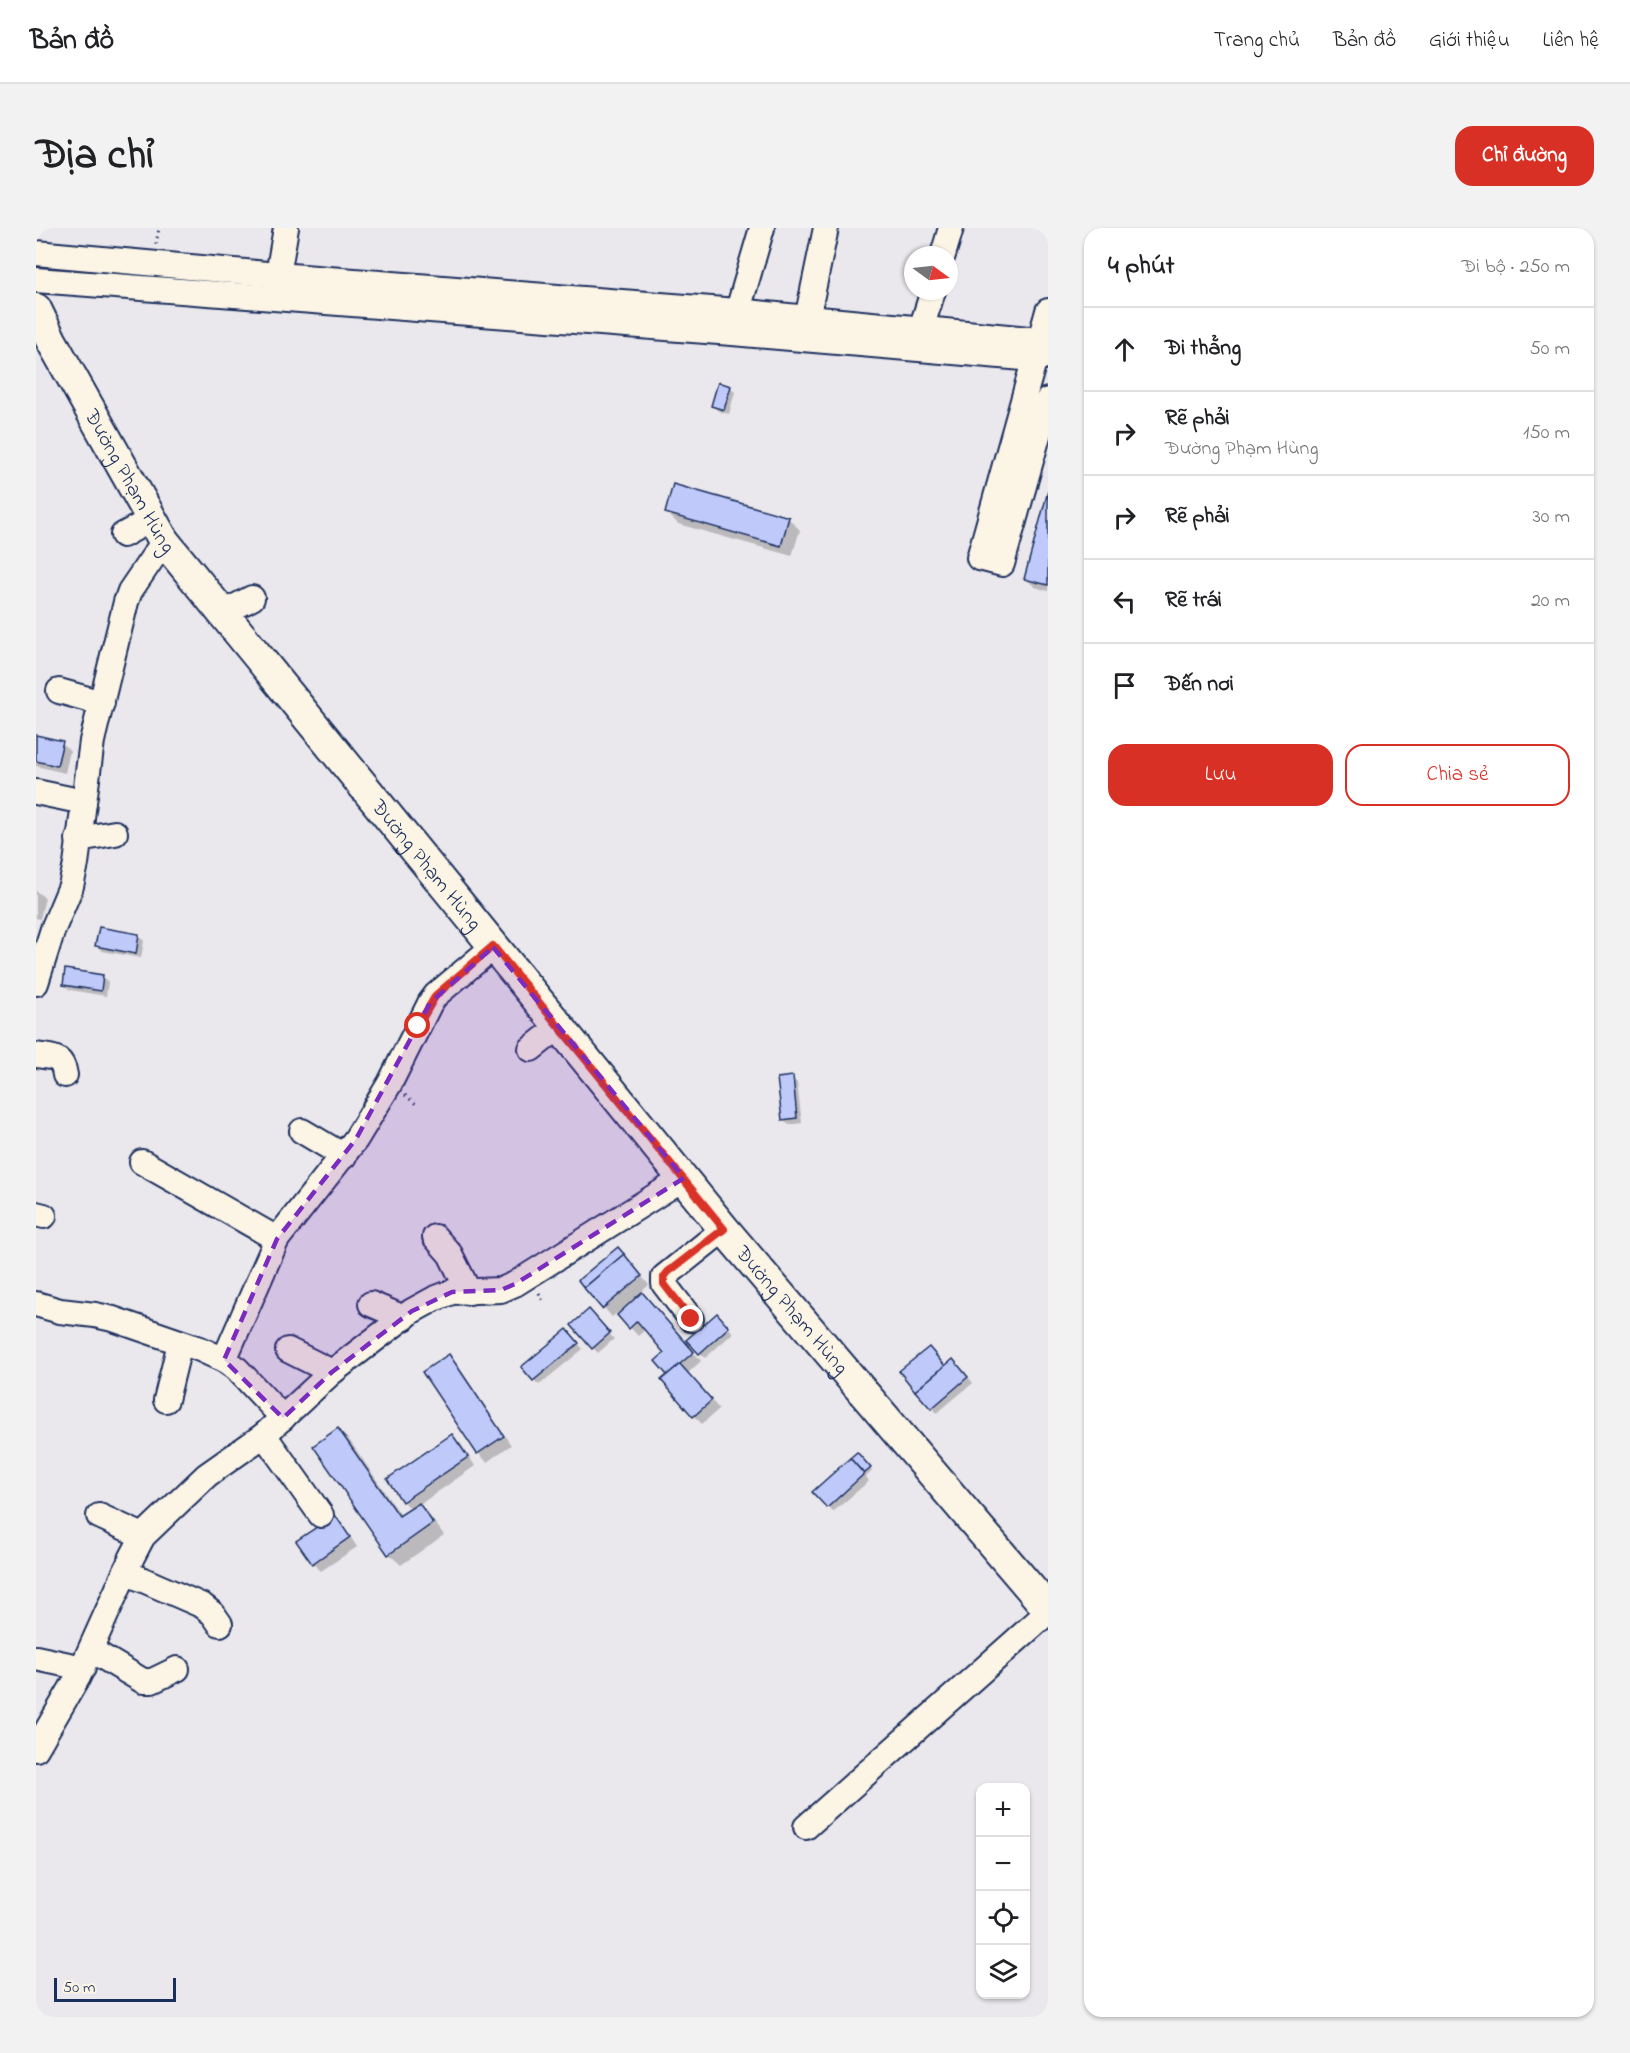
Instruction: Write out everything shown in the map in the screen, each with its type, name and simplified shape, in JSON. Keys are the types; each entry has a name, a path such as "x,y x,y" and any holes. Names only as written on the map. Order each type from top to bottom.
{"main road":[{"name":"Đường Phạm Hùng","path":"36,309 44,344 158,530 724,1229 1048,1611"}],"street":[{"path":"278,274 286,228"},
{"path":"734,322 762,228"},
{"path":"807,319 826,228"},
{"path":"946,246 951,228"},
{"path":"36,253 278,274 392,295"},
{"path":"159,289 160,264"},
{"path":"244,296 245,272"},
{"path":"36,280 244,296 392,295 734,322 1042,350"},
{"path":"921,329 930,300"},
{"path":"1048,311 1042,350 1010,447 979,558 1002,564 1041,456 1048,400"},
{"path":"734,322 807,319 921,329 1042,350"},
{"path":"1010,447 1041,456"},
{"path":"123,536 158,530"},
{"path":"47,970 53,929 71,886 87,868 78,839 92,741 130,591 158,530"},
{"path":"223,613 252,598"},
{"path":"59,690 102,703"},
{"path":"36,792 84,802"},
{"path":"78,839 116,833"},
{"path":"224,1360 277,1239 356,1139 390,1083 430,1003 436,995 493,946"},
{"path":"531,1049 560,1026"},
{"path":"36,1055 59,1059 64,1064 65,1075"},
{"path":"302,1131 344,1156"},
{"path":"142,1162 277,1239"},
{"path":"36,1749 69,1697 143,1536 207,1476 264,1435 332,1372 412,1311 452,1292 501,1290 558,1268 684,1178"},
{"path":"691,1319 664,1284 664,1277 724,1229"},
{"path":"435,1237 450,1254 469,1292"},
{"path":"36,1304 60,1311 113,1319 224,1360 237,1369 283,1418"},
{"path":"371,1304 404,1318"},
{"path":"166,1400 180,1343"},
{"path":"288,1350 332,1372"},
{"path":"264,1435 321,1515"},
{"path":"99,1516 143,1536"},
{"path":"125,1572 203,1606 220,1624"},
{"path":"806,1827 1048,1611"},
{"path":"36,1658 87,1659 143,1681 152,1681 177,1669"}],"highlighted area":[{"path":"493,947 684,1178 515,1284 501,1290 452,1292 412,1311 332,1372 283,1418 224,1360 277,1239 356,1139 430,1003"}],"building":[{"path":"718,382 731,386 724,410 711,406"},
{"path":"673,484 789,517 781,546 665,513"},
{"path":"1048,491 1048,585 1024,579"},
{"path":"36,735 63,741 57,766 36,761"},
{"path":"99,927 139,934 136,954 95,946"},
{"path":"65,969 103,975 101,991 63,985"},
{"path":"793,1076 797,1118 782,1120 777,1078"},
{"path":"618,1247 624,1254 584,1288 578,1280"},
{"path":"624,1254 642,1276 602,1309 584,1288"},
{"path":"642,1292 694,1352 667,1375 655,1361 664,1353 637,1321 629,1329 617,1315"},
{"path":"589,1309 610,1333 592,1349 571,1325"},
{"path":"717,1313 729,1327 699,1354 686,1340"},
{"path":"567,1329 579,1343 533,1381 521,1367"},
{"path":"929,1347 945,1366 915,1391 899,1371"},
{"path":"449,1354 504,1436 477,1454 422,1372"},
{"path":"953,1359 968,1377 931,1409 915,1391"},
{"path":"680,1364 712,1400 693,1417 661,1380"},
{"path":"338,1428 399,1516 419,1503 433,1523 388,1555 313,1446"},
{"path":"452,1434 468,1457 402,1502 387,1479"},
{"path":"857,1452 871,1468 864,1474 850,1458"},
{"path":"850,1458 864,1474 827,1508 812,1492"},
{"path":"335,1515 350,1537 312,1564 296,1541"}],"route":[{"path":"418,1026 436,995 493,946 724,1229 664,1277 664,1284 691,1319"}]}
